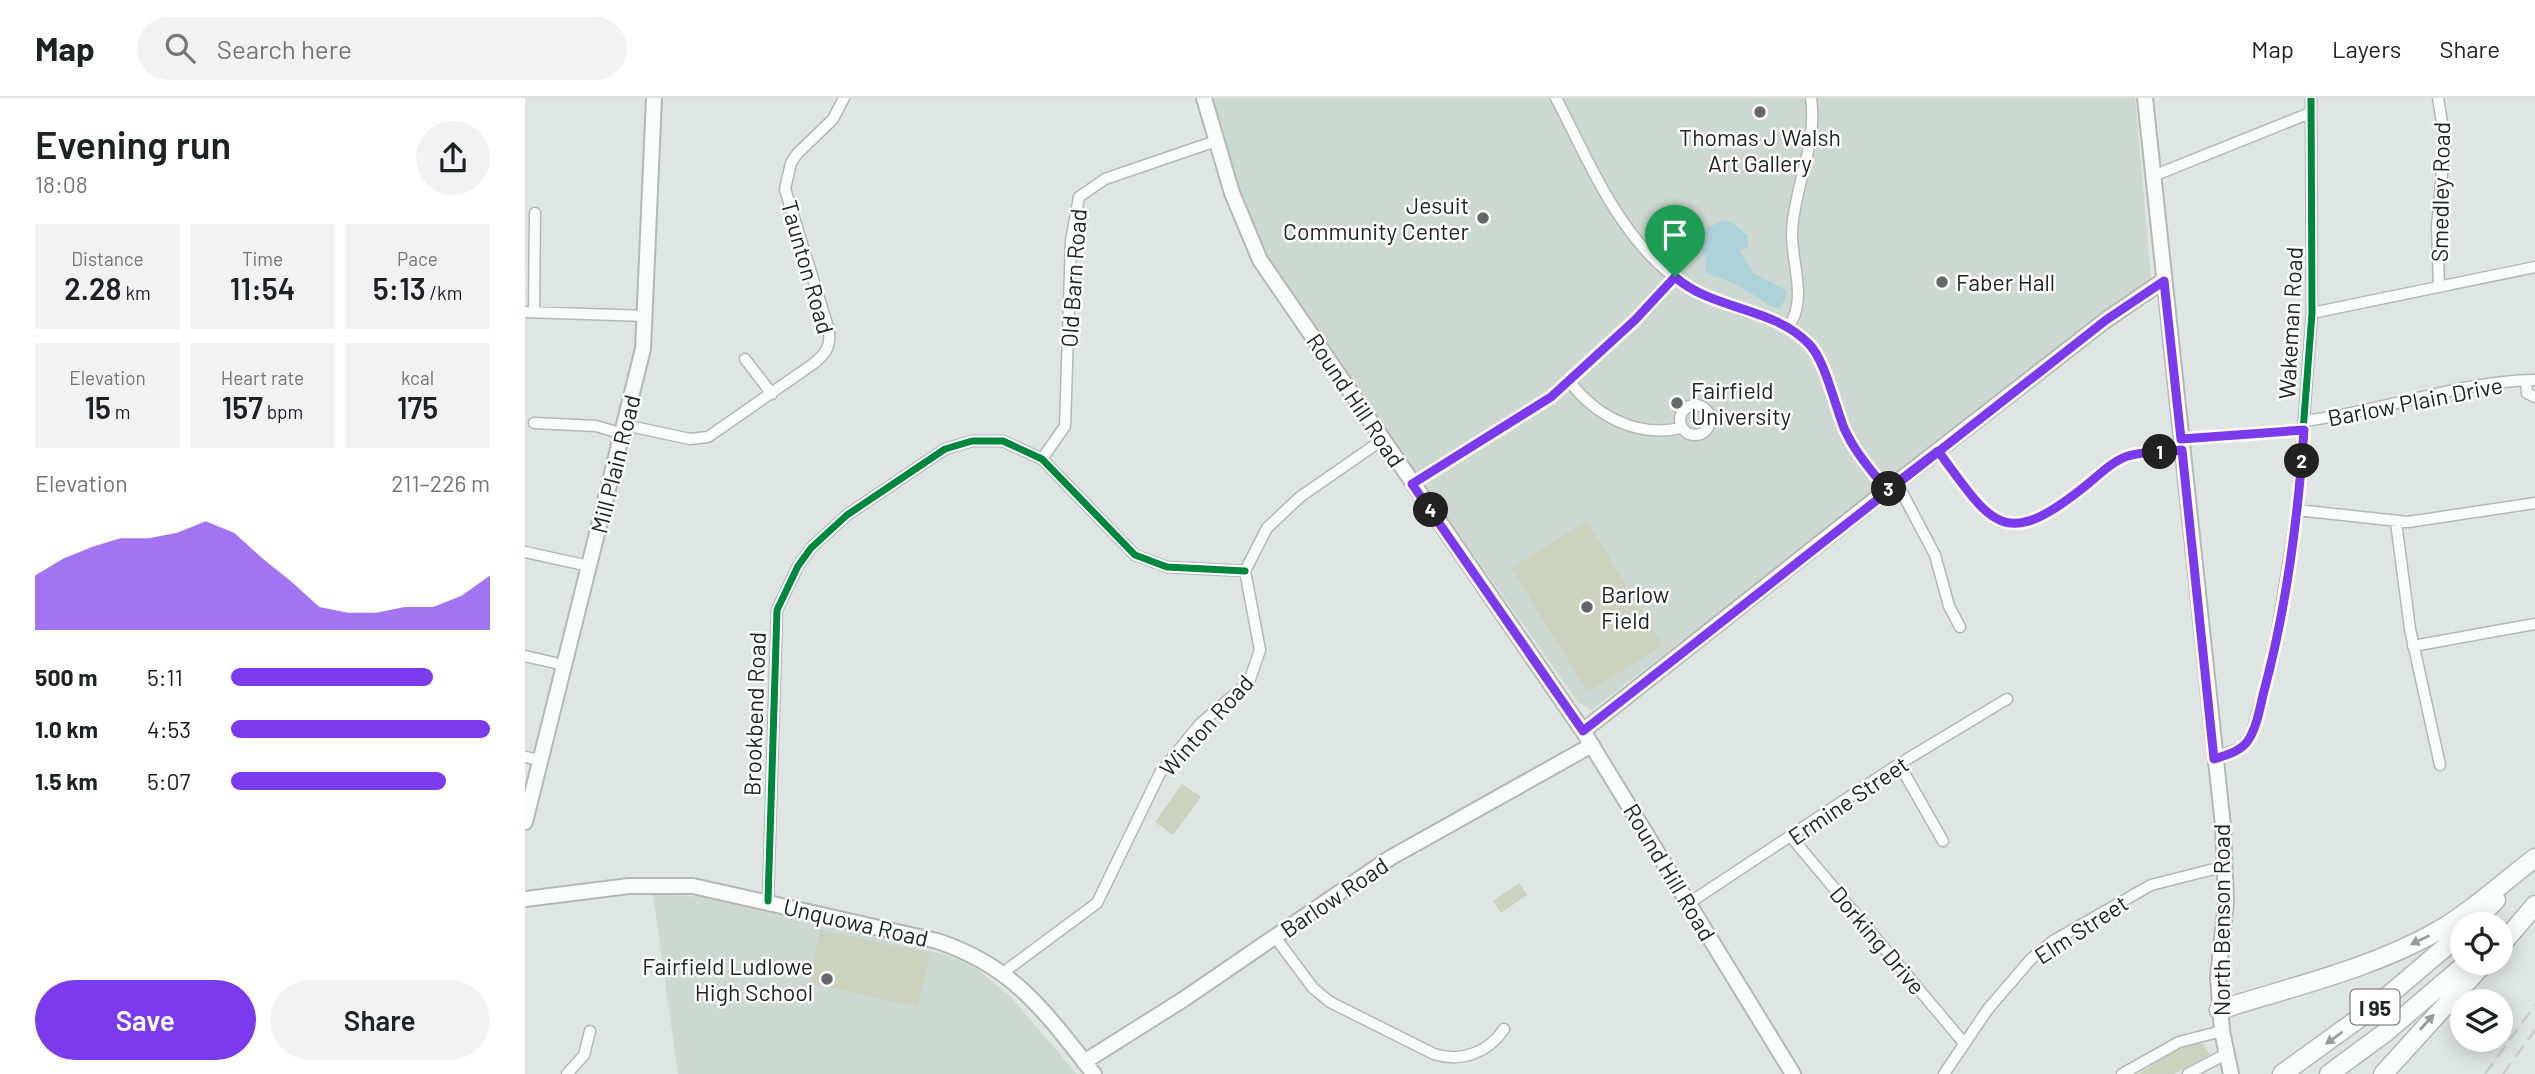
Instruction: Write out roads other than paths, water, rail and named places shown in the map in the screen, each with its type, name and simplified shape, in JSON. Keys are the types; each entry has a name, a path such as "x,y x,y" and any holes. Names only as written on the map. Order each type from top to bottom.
{"highway":[{"path":"2484,912 2535,859"},
{"path":"2219,1010 2356,966 2423,939 2456,919 2535,859"},
{"path":"2513,920 2535,898"},
{"path":"2513,932 2535,905"},
{"name":"I 95","path":"2283,1074 2368,1013 2450,943"},
{"name":"I 95","path":"2329,1074 2386,1032 2453,975"},
{"path":"2383,1074 2473,975"}],"main road":[{"name":"Mill Plain Road","path":"525,822 643,349 654,98"},
{"name":"Round Hill Road","path":"1204,98 1236,204 1260,260 1583,731 1793,1074"},
{"name":"North Benson Road","path":"2145,98 2226,866 2226,902 2218,977 2219,1010 2231,1074"},
{"path":"1583,731 2106,320 2164,281"},
{"name":"Barlow Road","path":"1084,1062 1183,1000 1390,858 1592,745"},
{"name":"Unquowa Road","path":"525,899 629,886 693,886 937,941 976,955 1004,972 1040,1008 1094,1074"}],"street":[{"name":"Taunton Road","path":"534,423 596,426 690,439 708,437 822,358 830,346 828,327 785,189 791,163 803,144 833,119 844,98"},
{"path":"1556,98 1609,198 1648,254 1700,294 1768,316 1814,351 1846,432 1864,461 1892,486 1934,555 1949,606 1961,627"},
{"path":"1787,328 1796,313 1798,299 1792,230 1812,133 1811,98"},
{"name":"Wakeman Road","path":"2214,759 2242,747 2252,733 2273,658 2297,510 2312,313 2311,98"},
{"name":"Smedley Road","path":"2438,98 2445,141 2437,226 2439,287"},
{"path":"2153,176 2311,113"},
{"name":"Old Barn Road","path":"1042,459 1065,426 1071,240 1079,197 1105,179 1216,141"},
{"path":"535,213 530,312 646,316"},
{"path":"2312,313 2535,267"},
{"path":"1412,484 1530,412 1570,382 1675,277"},
{"path":"745,359 772,394"},
{"name":"Barlow Plain Drive","path":"1938,451 1982,509 2000,520 2017,524 2037,520 2056,509 2127,456 2181,444 2304,426 2458,391 2530,380 2527,393 2535,397"},
{"path":"1570,382 1585,401 1616,421 1647,429 1669,431 1681,428"},
{"path":"1245,571 1255,548 1280,514 1382,440"},
{"name":"Brookbend Road","path":"768,901 774,632 777,610 798,566 811,548 847,515 945,449 972,441 1003,441 1042,459 1135,555 1167,567 1245,571"},
{"path":"2297,510 2396,523 2427,521 2535,503"},
{"path":"2396,523 2413,646 2440,765"},
{"path":"525,552 589,566"},
{"name":"Winton Road","path":"1004,972 1097,903 1160,773 1200,724 1249,682 1260,650 1245,571"},
{"path":"2413,646 2535,624"},
{"path":"525,656 564,665"},
{"name":"Ermine Street","path":"1689,904 1792,838 1899,764 2007,699"},
{"path":"525,757 540,760"},
{"path":"1899,764 1943,841"},
{"name":"Dorking Drive","path":"1792,838 1963,1042"},
{"name":"Elm Street","path":"1944,1074 1963,1042 2031,959 2053,941 2151,886 2226,866"},
{"path":"1275,937 1313,988 1330,1002 1434,1054 1451,1058 1468,1055 1489,1047 1504,1029"},
{"path":"567,1074 584,1055 590,1031"},
{"path":"2122,1074 2179,1042 2222,1031"},
{"path":"2189,1074 2226,1054"}],"water":[{"path":"1725,220 1733,223 1748,236 1748,247 1739,250 1753,273 1786,290 1785,300 1779,308 1774,308 1738,285 1706,273 1705,255 1698,247 1700,239 1697,232"}],"railway":[{"path":"2485,1074 2535,1005"},
{"path":"2503,1074 2535,1030"}],"place":[{"name":"Thomas J Walsh Art Gallery","path":"1760,112"},
{"name":"Jesuit Community Center","path":"1483,218"},
{"name":"Faber Hall","path":"1942,282"},
{"name":"Fairfield University","path":"1677,403"},
{"name":"Barlow Field","path":"1587,607"},
{"name":"Fairfield Ludlowe High School","path":"827,979"}]}
